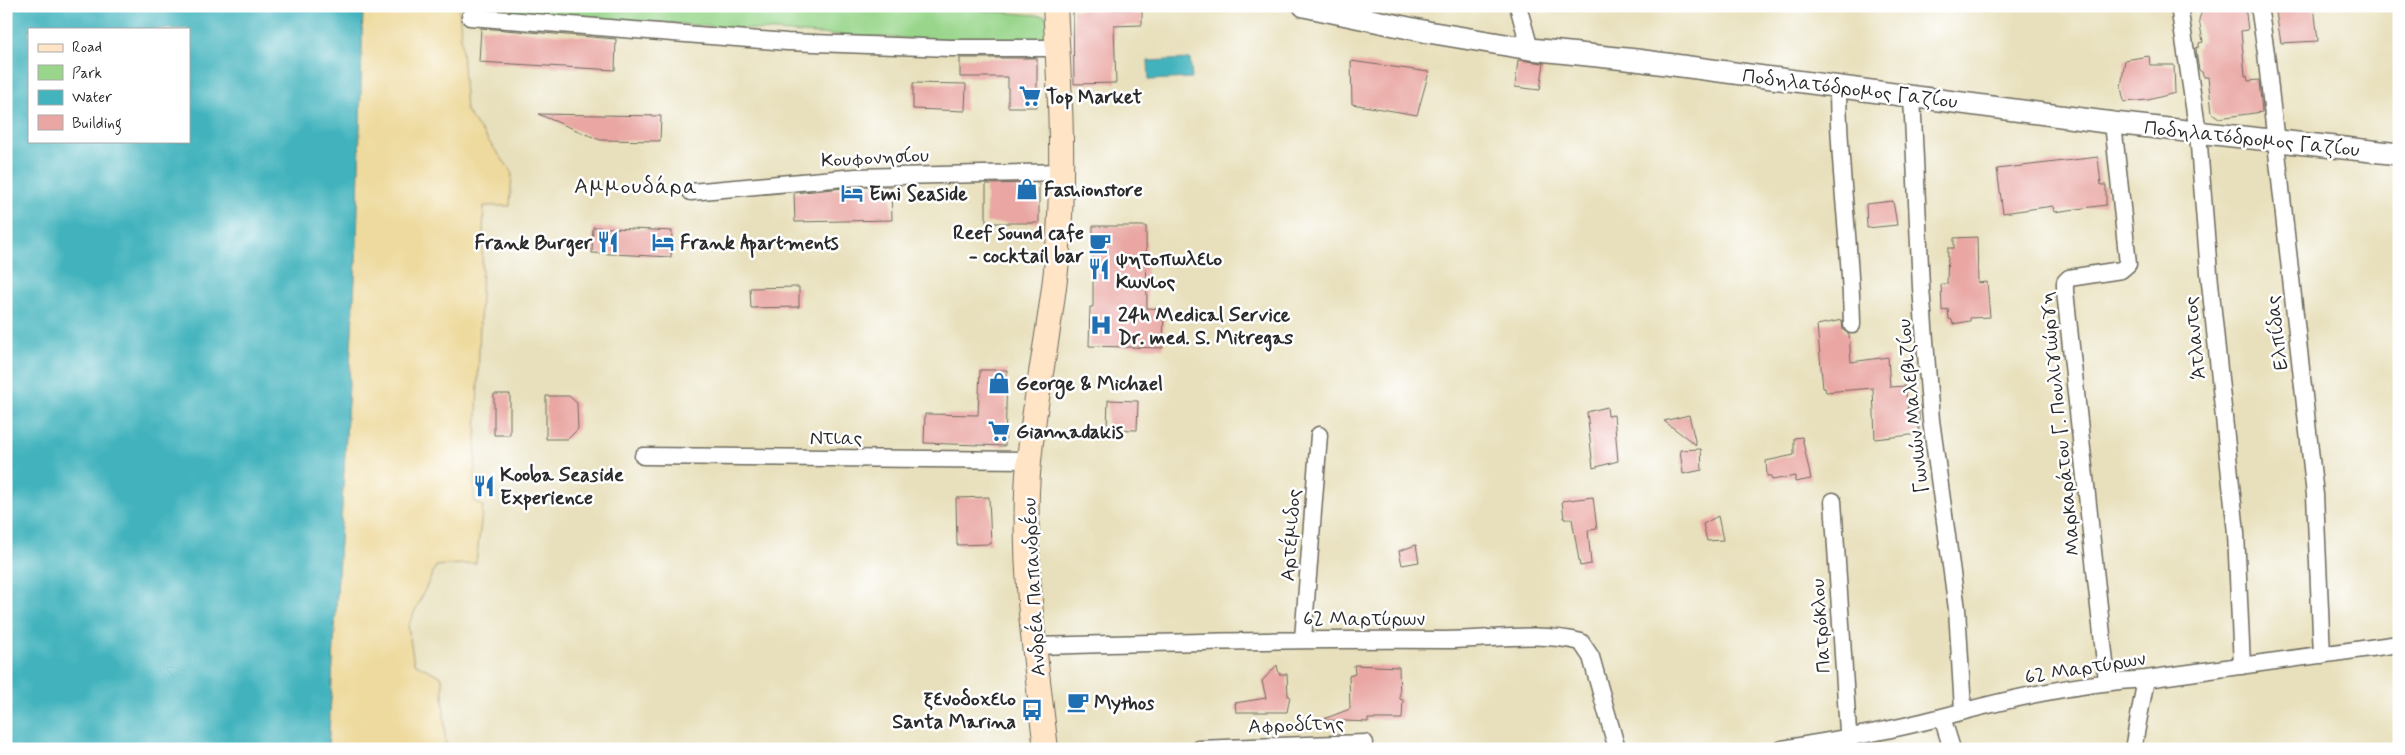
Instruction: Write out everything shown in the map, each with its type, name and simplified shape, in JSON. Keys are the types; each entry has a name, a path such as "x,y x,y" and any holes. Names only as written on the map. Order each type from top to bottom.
{"main road":[{"name":"Ανδρέα Παπανδρέου","path":"1046,749 1033,646 1027,551 1029,460 1055,285 1062,172 1055,6"}],"street":[{"name":"Ποδηλατόδρομος Γαζίου","path":"1304,6 1428,32 1530,49 1636,60 2114,123 2399,154"},
{"path":"1518,6 1530,49"},
{"name":"Άτλαντος","path":"2179,6 2198,133 2209,273 2236,534 2242,666"},
{"name":"Ελπίδας","path":"2259,6 2266,53 2315,495 2322,656"},
{"path":"470,17 787,42 941,48 1058,48"},
{"path":"1838,88 1838,124 1849,237 1852,325"},
{"name":"Γωνιών Μαλεβιζίου","path":"1912,96 1919,249 1931,420 1956,599 1963,710"},
{"name":"Μαρκαράτου Γ. Πουλιγιώργη","path":"2107,681 2065,282 2069,278 2121,270 2128,264 2114,123"},
{"name":"Κουφονησίου","path":"691,192 856,177 1062,172"},
{"name":"Αρτέμιδος","path":"1304,639 1319,435"},
{"name":"Ντιας","path":"643,456 1029,460"},
{"name":"Πατρόκλου","path":"1832,501 1849,743"},
{"name":"62 Μαρτύρων","path":"1033,646 1304,639 1469,640 1536,636 1564,638 1581,642 1591,657 1617,749"},
{"name":"62 Μαρτύρων","path":"1782,749 1849,743 1963,710 2107,681 2146,679 2399,644"},
{"path":"2133,749 2146,679"},
{"path":"1942,717 1952,749"},
{"name":"Αφροδίτης","path":"1198,749 1365,744"}],"green space":[{"path":"495,6 928,6 1046,16 1050,43 798,33 497,12"}],"sand":[{"path":"363,6 459,6 466,111 512,172 510,206 484,206 474,502 483,506 476,563 436,566 408,626 414,663 442,677 446,749 328,749 357,243"}],"water":[{"path":"6,6 363,6 357,243 328,749 6,749"},
{"path":"1190,59 1192,78 1149,80 1148,61"}],"building":[{"path":"2204,6 2245,6 2248,30 2241,31 2245,76 2247,76 2248,81 2259,80 2262,112 2219,118 2212,113 2208,77 2204,77 2199,70 2196,48 2199,47 2199,43 2203,42 2199,19"},
{"path":"2275,6 2314,6 2318,41 2281,43"},
{"path":"1142,9 1142,25 1114,26 1116,83 1074,84 1073,10"},
{"path":"481,28 616,39 615,70 479,62"},
{"path":"2149,56 2150,65 2174,65 2175,93 2148,100 2124,102 2121,87 2125,60"},
{"path":"960,58 1037,58 1037,107 1008,107 1008,77 960,77"},
{"path":"1518,60 1544,63 1540,90 1515,87"},
{"path":"1351,61 1429,72 1417,115 1352,104"},
{"path":"913,83 966,84 965,111 913,109"},
{"path":"538,114 661,116 660,141 600,140"},
{"path":"2098,157 2101,185 2106,185 2106,205 2054,212 2053,206 2003,213 1997,169"},
{"path":"1039,183 1039,223 986,223 986,184"},
{"path":"853,187 891,187 892,220 795,222 794,193"},
{"path":"1893,201 1897,225 1867,228 1866,204"},
{"path":"1093,226 1146,226 1147,308 1164,309 1163,348 1089,346 1090,307 1093,307"},
{"path":"593,227 672,231 671,257 592,253"},
{"path":"1977,237 1978,283 1987,282 1990,317 1970,318 1970,321 1953,324 1952,320 1949,319 1948,309 1942,311 1941,284 1947,284 1948,248 1954,248 1954,238"},
{"path":"799,287 799,307 751,308 750,288"},
{"path":"1842,320 1843,330 1849,334 1851,362 1888,357 1890,387 1905,386 1908,409 1919,407 1919,434 1875,439 1873,388 1826,392 1825,388 1823,388 1817,325"},
{"path":"980,370 1007,370 1005,446 924,443 925,414 978,415"},
{"path":"494,394 510,394 510,435 494,435"},
{"path":"546,396 569,396 577,403 578,429 568,439 546,439"},
{"path":"1108,400 1138,401 1137,430 1107,429"},
{"path":"1607,407 1608,416 1614,415 1618,461 1593,468 1587,412"},
{"path":"1689,415 1696,445 1664,421"},
{"path":"1802,437 1811,479 1795,482 1795,476 1772,480 1771,476 1767,476 1766,461 1794,455 1794,438"},
{"path":"1701,449 1702,470 1683,474 1680,450"},
{"path":"989,497 991,544 957,545 956,498"},
{"path":"1593,497 1597,529 1588,530 1591,564 1580,566 1572,519 1564,519 1562,501"},
{"path":"1718,516 1723,540 1707,541 1703,524"},
{"path":"1416,545 1419,562 1402,565 1399,551"},
{"path":"1277,665 1279,674 1287,674 1288,696 1290,696 1287,712 1236,712 1235,703 1266,698 1262,681"},
{"path":"1354,665 1399,667 1400,699 1403,700 1402,719 1368,719 1368,722 1321,720 1350,709 1349,676 1355,674"}],"place":[{"name":"Top Market","path":"1030,96"},
{"name":"Fashionstore","path":"1027,189"},
{"name":"Emi Seaside","path":"852,193"},
{"name":"Frank Burger","path":"608,242"},
{"name":"Frank Apartments","path":"663,242"},
{"name":"Reef sound cafe - cocktail bar","path":"1100,243"},
{"name":"ψητοπωλειο Κωνιος","path":"1099,269"},
{"name":"24h Medical Service Dr. med. S. Mitregas","path":"1101,325"},
{"name":"George & Michael","path":"999,383"},
{"name":"Giannadakis","path":"999,431"},
{"name":"Kooba Seaside Experience","path":"484,486"},
{"name":"Mythos","path":"1078,702"},
{"name":"ξενοδοχειο Santa Marina","path":"1032,710"}],"district":[{"name":"Αμμουδάρα","path":"636,185"}]}
